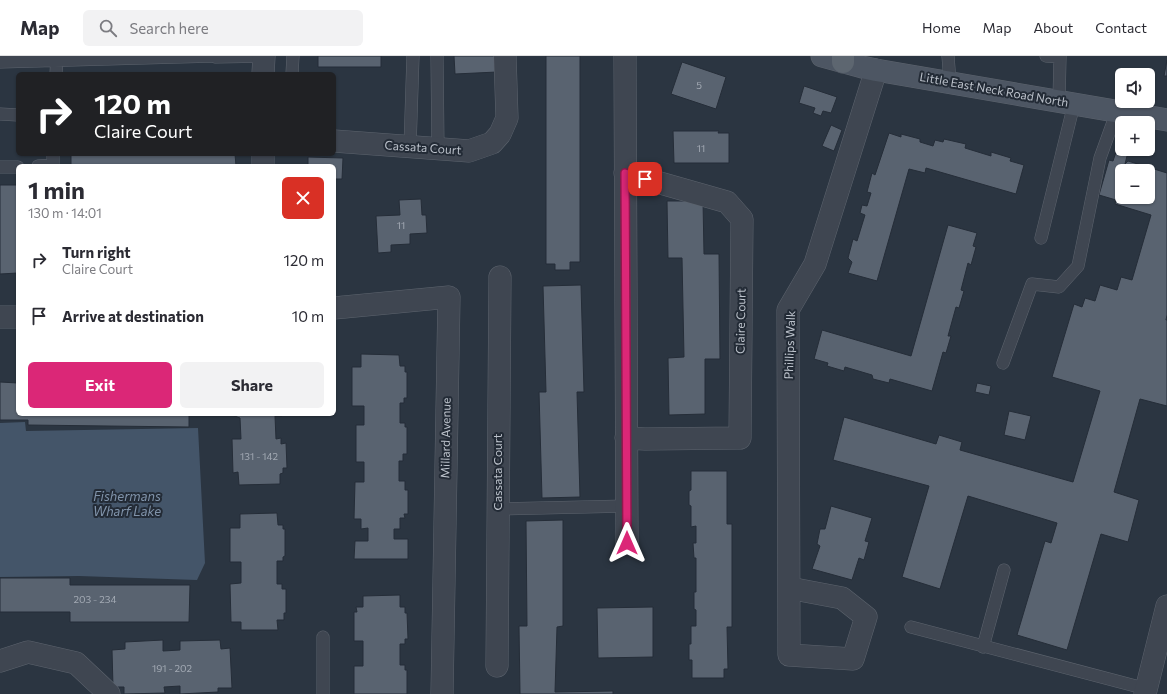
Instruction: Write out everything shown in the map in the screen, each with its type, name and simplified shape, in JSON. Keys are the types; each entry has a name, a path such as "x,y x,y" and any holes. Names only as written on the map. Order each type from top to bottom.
{"main road":[{"name":"Little East Neck Road North","path":"822,56 843,59 862,67 876,70 1167,120"}],"street":[{"path":"264,56 264,72"},
{"name":"Cassata Court","path":"336,141 469,151 492,144 500,134 507,118 505,56"},
{"path":"624,56 627,543"},
{"name":"Phillips Walk","path":"789,588 788,310 815,264 876,70"},
{"name":"Claire Court","path":"625,173 726,202 742,219 740,438 626,438"},
{"name":"Cassata Court","path":"497,666 500,277"},
{"name":"Millard Avenue","path":"336,308 449,297 442,694"},
{"path":"0,317 16,317"},
{"path":"1146,692 1167,606"},
{"path":"0,661 28,652 76,663 109,694"}],"lane":[{"path":"0,62 57,59 264,56"},
{"path":"292,72 293,56"},
{"path":"410,147 413,56"},
{"path":"437,56 438,149"},
{"path":"948,56 950,82"},
{"path":"1041,238 1066,103 1060,57 1046,56"},
{"path":"56,72 57,59"},
{"path":"1003,364 1032,284 1059,287 1078,266 1100,158 1116,111"},
{"path":"0,114 16,115"},
{"path":"0,167 16,167"},
{"path":"498,509 627,506"},
{"path":"984,646 1004,570"},
{"path":"911,627 1146,692"},
{"path":"323,636 323,694"}],"water":[{"name":"Fishermans Wharf Lake","path":"25,422 26,431 198,428 205,563 197,580 79,576 0,577 0,423"}],"building":[{"path":"318,56 381,56 381,67 318,67"},
{"path":"454,56 497,56 497,72 455,74"},
{"path":"546,56 580,56 580,262 570,262 570,270 555,270 555,264 546,264"},
{"path":"1167,60 1167,76 1164,76"},
{"path":"682,62 726,77 716,109 671,94"},
{"path":"804,86 837,97 831,113 823,111 821,116 813,113 815,108 799,103"},
{"path":"831,125 842,130 834,151 822,146"},
{"path":"673,131 719,131 718,133 729,133 729,163 674,163"},
{"path":"889,133 901,137 901,134 920,139 920,142 933,146 935,140 943,142 944,139 966,144 965,148 991,156 991,152 1011,158 1010,161 1024,165 1016,194 926,168 925,173 909,169 877,281 848,273 852,262 848,258 853,239 857,241 865,215 860,213 862,205 867,206 871,193 867,192 872,173 875,175"},
{"path":"1115,155 1127,156 1125,164 1115,164 1115,200 1099,195 1109,160 1113,161"},
{"path":"71,156 235,156 236,164 71,164"},
{"path":"308,157 343,158 342,179 336,179 336,164 308,164"},
{"path":"1128,161 1138,164 1125,164"},
{"path":"1155,169 1167,173 1167,406 1140,399 1114,492 1139,500 1128,542 1101,534 1067,650 1017,635 1045,541 1051,543 1057,523 968,496 940,589 902,577 929,486 833,460 844,417 936,444 939,435 962,442 960,450 1073,482 1100,391 1052,377 1074,304 1082,307 1085,298 1095,301 1100,285 1117,290 1121,277 1132,280 1151,215 1115,204 1155,204"},
{"path":"0,185 16,185 16,273 0,274"},
{"path":"421,199 422,215 426,215 427,233 410,234 410,244 391,245 391,252 378,253 376,216 400,215 399,200"},
{"path":"667,201 703,201 704,254 719,254 720,359 705,359 705,414 669,415 668,358 684,357 682,258 668,258"},
{"path":"948,225 977,233 973,246 976,247 971,265 968,263 961,290 964,291 959,308 956,307 948,336 951,336 946,353 943,352 932,391 890,379 889,383 873,379 872,375 845,367 844,371 827,366 828,363 814,359 822,330 911,356"},
{"path":"581,285 584,392 577,392 580,497 542,498 539,392 546,392 543,286"},
{"path":"361,354 399,355 400,366 405,366 405,372 407,372 407,398 404,398 404,403 400,403 400,423 405,423 405,427 407,427 407,454 403,454 403,461 399,461 399,481 405,481 405,490 408,490 408,514 404,514 405,518 400,518 400,529 394,529 394,539 408,539 408,559 354,559 355,541 368,541 368,528 361,529 361,519 354,519 355,482 364,482 364,462 356,462 356,425 364,425 364,406 352,406 352,367 361,367"},
{"path":"0,382 16,383 16,416 189,416 189,427 28,425 28,420 0,420"},
{"path":"977,383 991,386 989,395 975,392"},
{"path":"1009,411 1031,416 1025,440 1004,435"},
{"path":"235,416 275,416 276,439 281,438 281,444 286,443 287,468 283,468 283,473 280,474 280,484 239,485 238,472 233,473 232,439 241,439 240,418"},
{"path":"691,471 727,471 727,524 732,524 732,627 727,627 728,669 724,669 724,678 692,678 692,660 689,660 691,626 696,626 694,592 696,592 696,558 694,558 693,543 696,543 696,526 691,527 689,491 691,490"},
{"path":"831,506 872,518 865,541 869,542 864,560 859,558 852,580 812,569 820,546 817,544 820,529 825,529"},
{"path":"277,513 278,525 283,525 283,529 285,529 285,556 283,557 283,561 277,561 277,584 282,584 282,589 286,589 286,613 284,613 284,620 277,620 278,630 241,630 241,622 231,622 230,584 241,583 241,562 230,562 230,528 240,528 240,514"},
{"path":"563,520 563,626 557,627 555,692 613,691 613,694 520,694 519,626 527,626 526,521"},
{"path":"0,578 70,578 70,585 190,585 189,622 70,622 70,612 0,612"},
{"path":"400,595 400,607 405,607 405,613 407,613 408,639 405,639 405,644 400,644 400,665 405,665 405,670 407,670 407,694 354,694 354,666 363,666 363,641 354,641 354,612 357,612 356,607 363,607 363,596"},
{"path":"653,607 653,657 598,658 597,608"},
{"path":"163,640 163,651 180,650 180,641 220,640 221,649 230,648 232,688 218,688 218,692 180,694 180,686 164,687 165,693 124,694 124,687 113,687 112,650 125,649 125,642"}],"route":[{"path":"627,543 625,173 645,179"}]}
